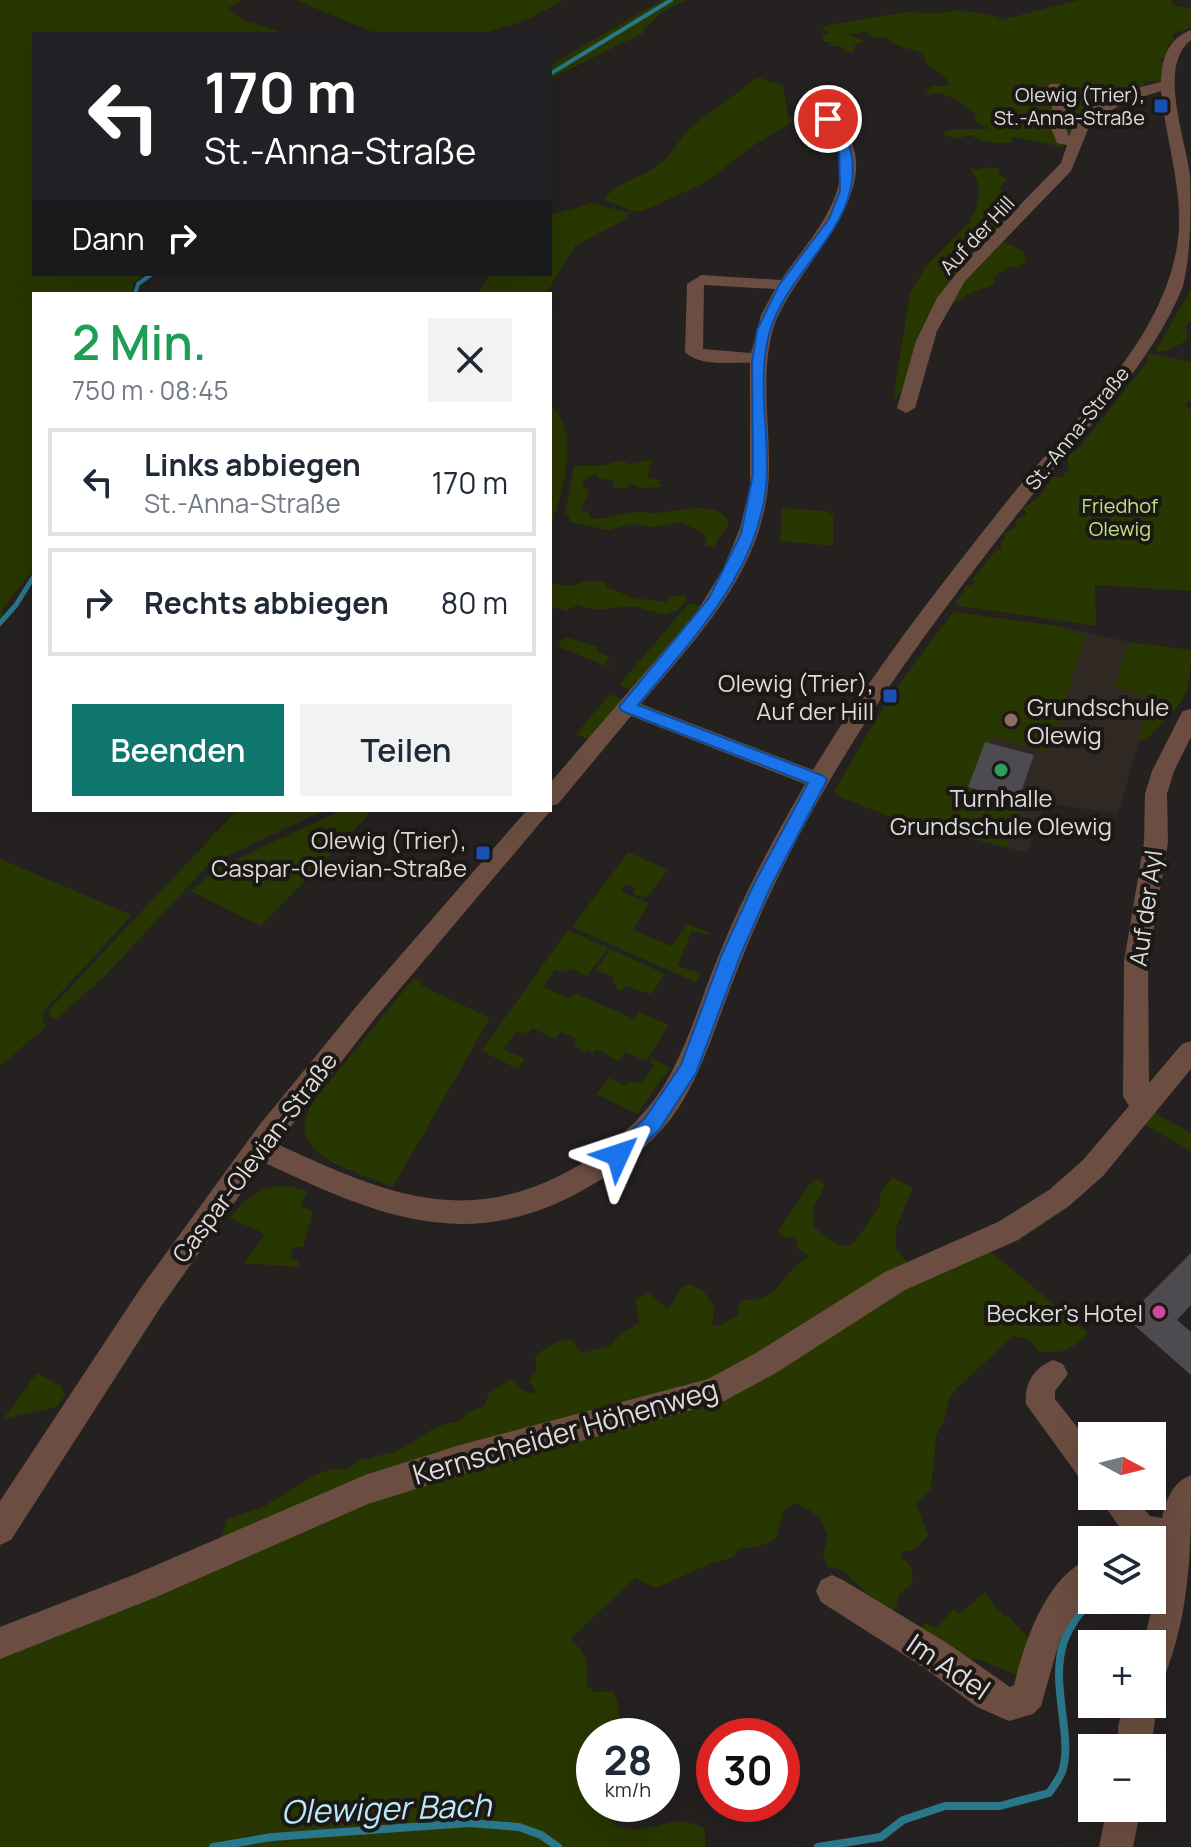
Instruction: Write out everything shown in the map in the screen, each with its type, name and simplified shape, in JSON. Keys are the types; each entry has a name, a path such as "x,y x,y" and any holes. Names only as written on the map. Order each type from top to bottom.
{"street":[{"name":"St.-Anna-Straße","path":"259,1148 390,1204 419,1212 481,1214 514,1207 566,1186 600,1167 648,1128 684,1079 731,954 762,886 818,780 873,691 1142,346 1165,307 1182,265 1188,220 1186,186 1172,123 1170,85 1173,51 1191,34"},
{"name":"Auf der Hill","path":"906,408 917,364 934,319 952,289 1061,173 1072,158 1080,127 1088,117 1139,91 1170,85"},
{"path":"1055,87 1062,93 1056,113 1057,134 1062,140 1077,143"},
{"path":"552,796 716,600 748,534 760,474 759,358 764,330 785,285 831,227 846,191 845,146 828,119"},
{"path":"759,358 704,356 694,352 695,284 701,280 785,285"},
{"path":"628,707 818,780"},
{"name":"Auf der Ayl","path":"1144,1104 1136,1096 1135,977 1156,842 1156,794 1163,771 1191,716"},
{"name":"Caspar-Olevian-Straße","path":"0,1529 155,1288 259,1148 375,1001 538,812"},
{"name":"Kernscheider Höhenweg","path":"0,1643 143,1587 365,1490 460,1460 714,1391 766,1363 895,1281 1008,1231 1059,1198 1112,1148 1144,1104 1191,1051"},
{"path":"1053,1374 1044,1381 1039,1392 1041,1404 1078,1452"},
{"path":"1166,1630 1183,1585 1177,1535 1182,1501 1191,1490"},
{"path":"1166,1535 1177,1535"},
{"name":"Im Adel","path":"832,1591 935,1655 989,1695 1009,1704 1021,1702 1029,1694 1038,1654 1049,1628 1078,1588"},
{"path":"1116,1847 1121,1822"}],"shaded area":[{"name":"Grundschule Olewig","path":"953,612 1057,626 1166,650 1118,814 1044,803 1027,853 891,817 838,796 834,791 887,701 891,702 898,692 895,690"}],"green space":[{"path":"0,0 243,0 228,8 240,18 282,32 32,32 32,276 142,276 133,284 132,292 32,292 32,572 1,611 6,621 0,627"},
{"path":"296,0 564,0 527,20 488,32 372,32"},
{"path":"662,0 687,0 662,12 643,30 645,32 552,78 552,64"},
{"path":"1079,0 1171,0 1175,6 1191,8 1191,28 1173,34 1173,40 1167,47 1168,56 1160,59 1168,68 1161,73 1163,82 1145,81 1144,86 1122,94 1116,93 1115,97 1081,117 1081,123 1063,147 1013,137 1012,142 1000,143 969,135 958,139 944,135 954,129 990,129 975,122 975,114 956,99 939,93 925,95 931,86 947,86 950,82 927,64 922,53 897,45 886,37 875,39 865,32 849,34 865,42 853,44 856,47 853,52 847,52 840,46 829,46 831,43 823,41 823,36 819,34 830,34 822,28 827,25 912,11 967,11 1002,17 997,19 1001,20"},
{"path":"756,77 783,85 788,117 796,120 754,145 706,182 643,211 632,211 605,200 618,186 658,165 696,123"},
{"path":"987,167 1001,169 998,174 1007,179 999,188 1004,191 1004,198 1012,202 1010,207 1019,212 1003,241 1023,251 1027,260 1018,268 1009,267 993,277 995,284 965,295 963,300 952,302 906,385 893,401 910,293 926,266 971,221 979,191 970,168 977,170"},
{"path":"592,203 629,213 625,216 628,218 575,246 547,292 479,292 489,276 552,276 552,214"},
{"path":"1191,289 1191,321 1184,328 1187,331 1186,341 1158,352 1156,350"},
{"name":"Friedhof Olewig","path":"1147,353 1191,362 1191,401 1185,404 1191,411 1191,591 1095,585 1096,626 955,603 964,593 964,587 974,584 973,579 995,551 1001,549 1001,542 1005,539 1003,534 1015,528 1017,519 1027,514 1022,508 1039,496 1050,477 1062,477 1069,468 1066,454 1077,450 1083,443 1148,361"},
{"path":"552,407 565,429 567,445 560,498 552,520"},
{"path":"651,459 653,462 647,465 650,468 647,477 660,480 658,483 663,487 641,488 630,484 626,489 612,487 614,480 598,479 596,473 583,481 583,486 589,491 581,511 588,511 590,518 595,519 635,512 696,508 717,511 729,524 713,547 705,546 706,535 682,522 656,527 631,524 608,530 569,522 570,518 565,513 574,466 601,466 620,461 631,464"},
{"path":"782,508 826,511 833,516 833,546 780,541"},
{"path":"586,581 604,582 608,588 634,598 667,602 669,597 685,595 687,598 678,610 666,615 633,606 595,610 577,605 567,611 552,607 552,583 572,586"},
{"path":"689,603 702,606 631,690 619,685"},
{"name":"Grundschule Olewig","path":"953,612 1057,626 1086,636 1048,752 991,737 989,743 985,742 968,787 1023,802 1007,848 891,817 838,796 834,791 887,701 891,702 898,692 895,690"},
{"path":"565,637 599,647 596,652 610,657 605,664 616,670 556,646"},
{"path":"1129,642 1191,650 1186,692 1176,709 1147,739 1138,740 1151,697 1115,688 1126,646 1132,647"},
{"path":"610,694 623,700 589,740 576,734"},
{"path":"235,812 321,812 208,865 105,976 55,1020 49,1016 50,1009"},
{"path":"338,812 371,812 261,926 191,891 219,867"},
{"path":"628,852 668,870 646,898 633,894 636,888 626,884 620,891 649,903 633,930 671,946 688,924 710,933 692,931 677,966 700,973 697,983 572,927"},
{"path":"0,859 132,915 44,1011 43,1022 47,1026 0,1066"},
{"path":"568,930 608,948 587,976 570,968 567,972 555,970 543,987 570,999 575,993 634,1019 639,1012 669,1025 646,1061 625,1052 619,1061 596,1049 593,1053 587,1051 585,1054 577,1046 572,1048 577,1039 560,1032 555,1039 532,1028 528,1033 516,1032 503,1049 525,1059 518,1069 481,1051"},
{"path":"610,949 665,974 651,994 625,986 621,991 616,989 618,986 612,983 615,978 596,970"},
{"path":"414,978 422,982 420,985 490,1018 393,1187 325,1158 312,1147 305,1133 306,1117 316,1098"},
{"path":"652,1058 670,1068 637,1114 596,1094 609,1078 625,1086 629,1081 636,1084 642,1082 654,1065 649,1062"},
{"path":"1151,1111 1191,1133 1191,1151 1142,1123"},
{"path":"892,1177 913,1188 896,1228 896,1249 911,1267 988,1249 1088,1333 1077,1344 1060,1352 1038,1351 1028,1339 1013,1336 955,1390 936,1436 931,1489 916,1503 928,1536 915,1549 903,1552 901,1557 911,1566 913,1583 899,1594 897,1606 891,1611 871,1603 863,1590 841,1569 828,1567 823,1555 828,1537 820,1517 797,1503 784,1509 776,1539 757,1547 738,1549 734,1557 707,1565 656,1588 635,1578 570,1639 586,1659 587,1686 594,1692 612,1691 619,1708 619,1718 576,1718 576,1822 612,1822 615,1826 638,1829 688,1822 705,1829 705,1847 0,1847 0,1640 160,1595 219,1547 227,1519 263,1507 313,1476 332,1469 348,1469 361,1458 367,1460 395,1452 434,1429 458,1422 467,1413 485,1405 489,1393 511,1379 532,1394 536,1390 528,1381 537,1371 535,1355 557,1342 571,1339 582,1353 612,1345 619,1335 639,1323 636,1299 649,1293 668,1309 682,1288 690,1284 703,1291 715,1307 712,1324 718,1326 739,1315 737,1307 743,1300 761,1299 769,1294 795,1266 807,1258 808,1255 797,1248 796,1237 782,1237 778,1231 811,1182 817,1179 825,1185 813,1209 813,1227 836,1244 849,1246 858,1237 881,1204 879,1196"},
{"path":"288,1186 307,1191 300,1206 313,1211 303,1247 293,1247 290,1259 299,1261 298,1267 244,1263 265,1234 230,1218 242,1204 262,1190"},
{"path":"37,1373 61,1386 65,1395 57,1407 3,1419"},
{"path":"985,1592 1004,1617 1007,1615 1035,1645 1018,1676 978,1659 971,1659 964,1668 918,1630 925,1623 937,1628 954,1608 959,1614"}],"building":[{"name":"Turnhalle Grundschule Olewig","path":"985,742 1034,755 1018,801 968,787"},
{"name":"Becker's Hotel","path":"1191,1253 1191,1305 1177,1320 1191,1332 1191,1375 1126,1318"}],"waterway":[{"path":"552,73 671,0"},
{"path":"136,292 138,284 149,276"},
{"path":"0,623 32,579"},
{"name":"Olewiger Bach","path":"818,1847 881,1837 903,1820 945,1806 1000,1806 1049,1793 1062,1772 1065,1758 1060,1658 1069,1629 1079,1614"},
{"name":"Olewiger Bach","path":"213,1847 272,1837 469,1823 519,1827 541,1835 558,1847"}],"place":[{"name":"Olewig (Trier), St.-Anna-Straße","path":"1161,106"},
{"name":"Olewig (Trier), Auf der Hill","path":"890,696"},
{"name":"Grundschule Olewig","path":"1011,720"},
{"name":"Turnhalle Grundschule Olewig","path":"1001,770"},
{"name":"Olewig (Trier), Caspar-Olevian-Straße","path":"483,853"},
{"name":"Becker's Hotel","path":"1159,1312"}],"route":[{"path":"618,1155 652,1124 690,1068 731,954 762,886 818,780 628,707 716,600 748,534 760,474 758,363 764,330 791,275 827,233 846,191 845,146 828,119"}]}
